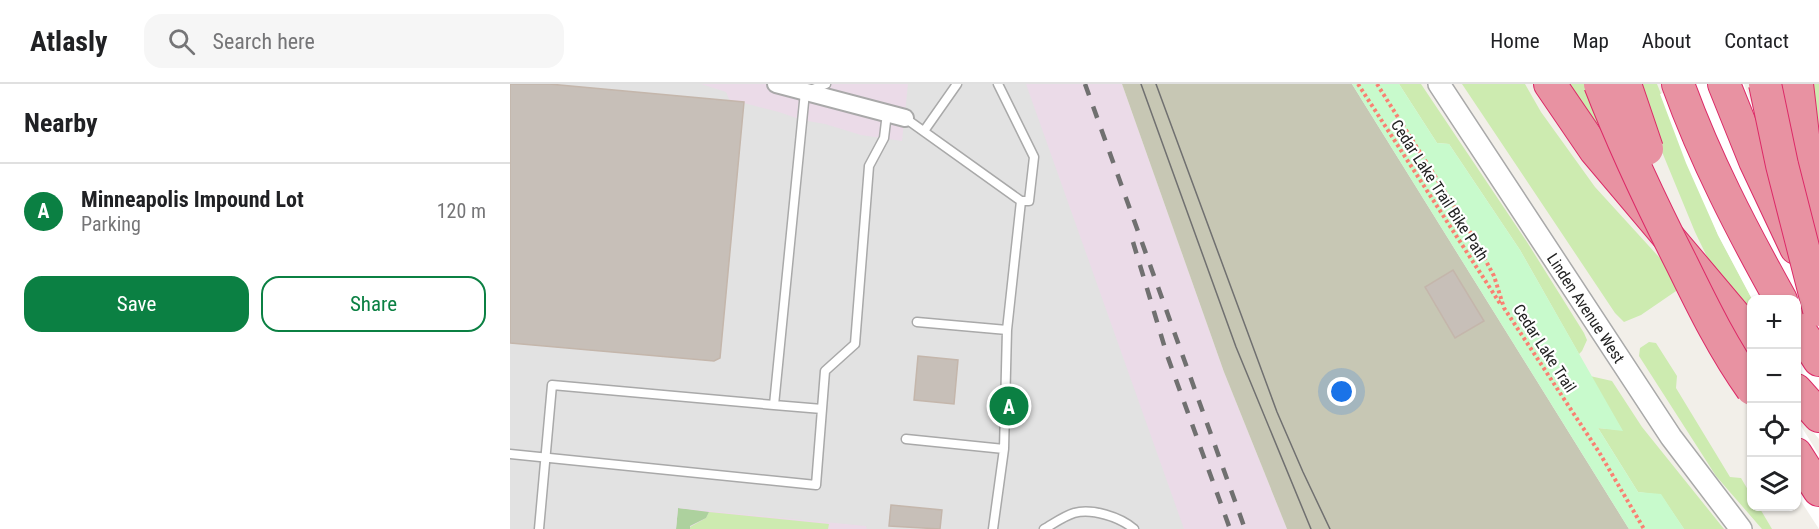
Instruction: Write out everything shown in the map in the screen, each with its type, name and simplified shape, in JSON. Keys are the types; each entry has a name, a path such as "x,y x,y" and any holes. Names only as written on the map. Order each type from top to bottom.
{"highway":[{"path":"1550,84 1595,150 1747,330"},
{"path":"1600,84 1626,148 1668,237 1705,310 1747,382"},
{"path":"1625,84 1650,156 1693,260 1747,364"},
{"path":"1724,84 1737,121 1774,203 1819,287"},
{"path":"1765,84 1782,165 1819,310"},
{"path":"1797,84 1819,246"},
{"path":"1678,86 1720,185 1779,295"},
{"path":"1801,331 1819,360"},
{"path":"1801,395 1819,416"},
{"path":"1799,457 1819,490"}],"street":[{"path":"776,84 905,118"},
{"name":"Linden Avenue West","path":"1439,84 1671,437 1741,529"}],"lane":[{"path":"774,405 805,92 826,84"},
{"path":"924,131 957,84"},
{"path":"905,118 1021,201 1029,201 1034,157 998,84"},
{"path":"510,454 816,485 825,371 855,344 869,166 884,138 887,114"},
{"path":"993,529 1004,449 1007,330 1021,201"},
{"path":"917,322 1007,330"},
{"path":"540,529 552,385 822,410"},
{"path":"906,439 1004,449"},
{"path":"1044,529 1075,513 1099,513 1128,524 1134,529"}],"path":[{"name":"Cedar Lake Trail Bike Path","path":"1358,84 1504,308"},
{"name":"Cedar Lake Trail","path":"1377,84 1472,235 1494,276 1504,308 1599,452 1644,529"}],"shaded area":[{"path":"510,84 1122,84 1224,372 1287,529 510,529"},
{"path":"549,84 701,84 726,92 730,101"},
{"path":"908,84 1026,84 1184,529 867,529 866,526 678,508 676,529 510,529 510,343 714,361 719,358 744,103 861,135 902,141"},
{"path":"1122,84 1352,84 1629,529 1287,529 1224,372"}],"green space":[{"path":"1352,84 1399,84 1437,143 1449,144 1520,250 1623,431 1598,428 1638,492 1661,494 1684,529 1629,529"},
{"path":"1399,84 1421,84 1527,242 1584,333 1587,340 1579,354 1520,250 1449,144 1437,143"},
{"path":"1462,84 1525,84 1541,112 1595,187 1669,268 1679,289 1641,315 1624,322 1615,313"},
{"path":"1568,84 1586,84 1613,150"},
{"path":"1638,84 1657,84 1718,235 1750,295 1747,295 1747,312 1713,269 1660,147"},
{"path":"1808,84 1819,84 1819,173"},
{"path":"1649,342 1656,343 1677,376 1676,388 1730,477 1741,478 1747,488 1747,511 1761,511 1772,529 1762,529 1716,476 1639,356 1640,348"},
{"path":"1590,376 1612,381 1642,427 1724,529 1684,529 1661,495 1638,492 1598,428 1622,430"},
{"path":"678,508 709,512 706,518 690,526 690,529 676,529"},
{"path":"709,512 829,524 828,529 690,529 706,518"}],"pier":[{"path":"1687,84 1744,84 1764,137 1819,173 1819,439 1801,418 1801,295 1750,295 1718,235 1686,163 1660,94"},
{"path":"1801,426 1819,455 1819,529 1801,501"}],"building":[{"path":"510,84 549,84 744,102 720,358 714,361 510,343"},
{"path":"1453,270 1484,321 1455,338 1425,287"},
{"path":"918,356 958,360 954,404 914,400"},
{"path":"891,505 942,510 940,529 889,526"}],"tram line":[{"path":"1141,84 1236,347 1311,529"},
{"path":"1156,84 1277,412 1330,529"}],"railway":[{"path":"1085,84 1245,529"},
{"path":"1133,242 1167,355 1230,529"}],"place":[{"name":"Minneapolis Impound Lot","path":"1009,406"}]}
